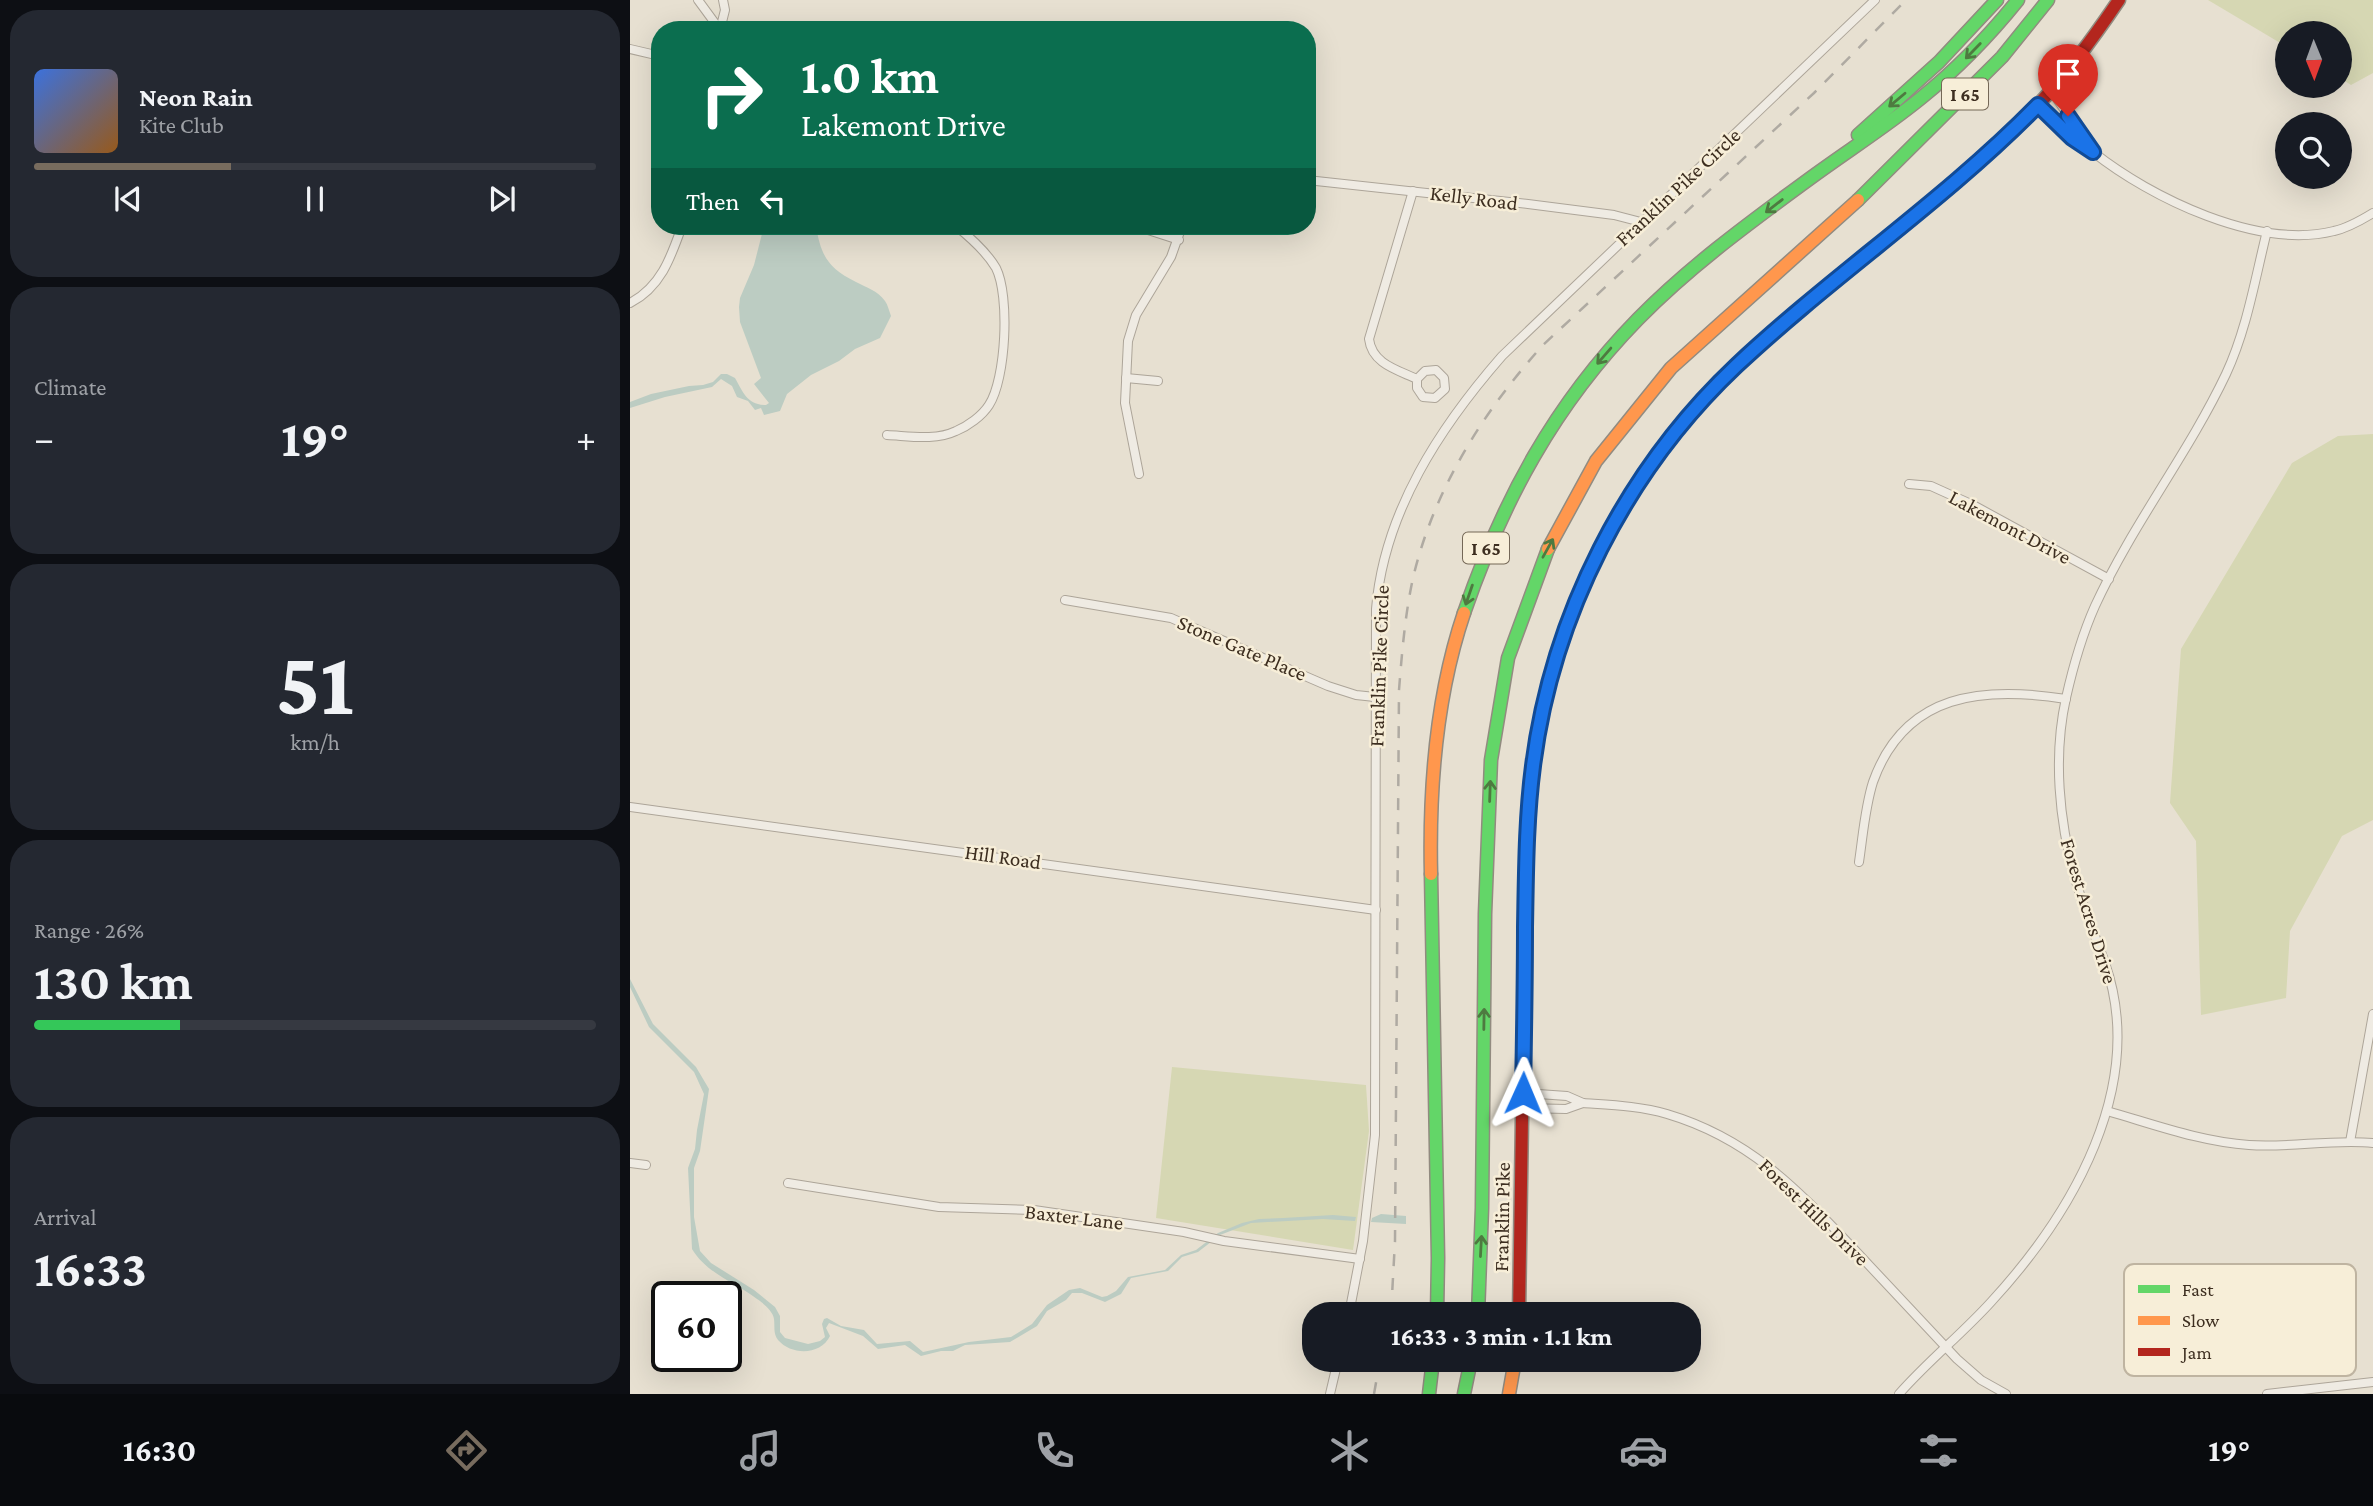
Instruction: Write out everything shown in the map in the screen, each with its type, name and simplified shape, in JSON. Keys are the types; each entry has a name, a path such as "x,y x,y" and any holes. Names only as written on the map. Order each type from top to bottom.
{"main road":[{"path":"1811,177 1934,68 1997,0"},
{"name":"I 65","path":"1437,1302 1431,806 1435,749 1443,693 1456,638 1468,597 1494,531 1523,472 1564,408 1598,363 1637,321 1689,273 1811,177 1937,85 1978,46 2018,0"},
{"name":"I 65","path":"1478,1302 1483,1194 1485,914 1491,761 1508,658 1542,558 1596,461 1671,368 1877,183 2002,57 2048,0"},
{"name":"Franklin Pike","path":"1519,1302 1526,852 1533,764 1557,658 1574,608 1601,547 1621,510 1688,416 1724,378 1784,323 1986,154 2038,105 2082,54 2119,0"},
{"path":"1429,1394 1432,1372"},
{"path":"1465,1394 1469,1372"},
{"path":"1509,1394 1512,1372"}],"street":[{"path":"698,0 713,21"},
{"path":"722,21 725,10 723,0"},
{"name":"Franklin Pike Circle","path":"1351,1302 1360,1259 1375,1135 1376,609 1380,582 1397,524 1431,450 1458,410 1502,355 1875,0"},
{"path":"630,49 651,54"},
{"path":"2051,90 2093,152"},
{"path":"2038,105 2072,138 2124,176 2171,202 2216,220 2294,235 2342,229 2373,213"},
{"name":"Kelly Road","path":"1316,181 1614,215 1641,222"},
{"path":"1413,191 1369,340 1374,354 1381,362 1417,379"},
{"name":"Forest Acres Drive","path":"1899,1394 2007,1285 2044,1236 2080,1178 2107,1111 2117,1061 2117,1015 2110,980 2078,889 2066,835 2060,759 2066,699 2088,622 2109,579 2226,374 2243,330 2267,231"},
{"path":"630,303 649,290 661,277 679,235"},
{"path":"887,435 939,436 957,431 981,414 989,405 996,389 1000,374 1003,331 1002,288 995,267 965,235"},
{"path":"1164,235 1179,240"},
{"path":"1139,474 1126,415 1128,341 1133,322 1180,235"},
{"path":"1126,377 1158,381"},
{"name":"Lakemont Drive","path":"1909,484 1931,486 1973,505 2109,579"},
{"name":"Stone Gate Place","path":"1065,600 1171,618 1328,686 1356,695 1375,696"},
{"path":"1859,862 1875,776 1891,747 1914,721 1946,702 1977,695 2020,694 2066,699"},
{"name":"Hill Road","path":"630,807 1376,910"},
{"path":"2350,1142 2373,1014"},
{"name":"Forest Hills Drive","path":"1523,1093 1567,1096 1583,1103 1667,1114 1714,1133 1760,1158 1800,1193 1946,1347 1981,1380 2006,1394"},
{"name":"Forest Hills Drive","path":"1523,1108 1566,1109 1583,1103"},
{"path":"2107,1111 2234,1144 2271,1146 2373,1143"},
{"path":"630,1163 646,1165"},
{"name":"Baxter Lane","path":"788,1183 939,1207 1034,1210 1184,1232 1217,1240 1360,1259"},
{"path":"1330,1394 1335,1372"},
{"path":"2267,1394 2373,1382"}],"green space":[{"path":"2208,0 2373,0 2373,73 2352,84 2352,21 2275,21 2275,40"},
{"path":"2373,434 2373,820 2342,836 2290,931 2286,998 2201,1015 2196,841 2170,803 2181,649 2292,463 2338,436"},
{"path":"1172,1067 1366,1085 1369,1131 1353,1250 1156,1218"}],"shaded area":[{"path":"762,235 818,235 823,253 832,266 882,297 891,316 880,338 855,349 839,361 811,375 787,394 780,411 764,415 761,408 755,410 748,401 737,397 732,386 721,379 712,387 630,408 630,402 651,394 703,385 713,382 721,374 735,378 743,393 754,403 769,403 754,384 761,378 740,322 740,298 754,265"},
{"path":"630,979 653,1024 696,1067 709,1089 700,1151 694,1168 694,1217 700,1251 711,1263 740,1281 729,1281 713,1271 692,1249 688,1168 695,1149 704,1094 694,1072 649,1027 630,987"},
{"path":"1381,1214 1406,1216 1406,1224 1371,1222 1372,1218"},
{"path":"1333,1215 1356,1217 1355,1221 1323,1219 1251,1223 1220,1235 1198,1252 1182,1257 1168,1271 1131,1278 1121,1294 1105,1302 1082,1293 1072,1293 1066,1300 1047,1311 1037,1326 1010,1342 965,1345 953,1351 921,1356 905,1345 878,1349 863,1336 829,1323 826,1328 830,1336 820,1347 806,1351 791,1349 776,1337 773,1316 767,1308 742,1289 742,1282 775,1307 780,1316 780,1332 785,1338 808,1344 820,1341 825,1337 822,1324 827,1318 841,1326 864,1330 877,1344 910,1341 923,1352 969,1342 1011,1337 1032,1324 1047,1305 1069,1290 1080,1288 1102,1297 1107,1296 1116,1291 1128,1277 1165,1270 1181,1255 1196,1250 1218,1233 1242,1223 1259,1219"}],"railway":[{"path":"1392,1302 1395,1241 1399,690 1410,592 1422,545 1434,513 1463,453 1481,425 1500,397 1543,345 1814,93 1906,0"},
{"path":"1374,1394 1378,1372"}],"traffic: fast":[{"path":"1858,135 1939,62 1997,0"},
{"path":"1464,613 1496,531 1534,456 1556,420 1608,352 1676,283 1717,249 1934,87 1972,52 2018,0"},
{"path":"1858,200 2002,57 2048,0"},
{"path":"1524,988 1529,803 1539,728 1565,632 1583,586 1629,498 1687,417 1744,358 1847,270"},
{"path":"1478,1302 1485,914 1491,760 1508,658 1548,549"},
{"path":"1431,874 1437,1302"},
{"path":"1429,1394 1432,1372"},
{"path":"1464,1394 1469,1372"}],"traffic: slow":[{"path":"1548,549 1596,461 1671,368 1858,200"},
{"path":"1431,874 1431,808 1436,742 1454,644 1464,613"},
{"path":"1509,1394 1513,1372"}],"traffic: jam":[{"path":"1847,270 1945,191 2015,128 2070,68 2119,0"},
{"path":"1519,1302 1524,988"}],"route":[{"path":"1523,1093 1526,852 1533,764 1548,690 1574,608 1594,561 1621,510 1688,416 1724,378 1784,323 1986,154 2038,105 2072,138 2093,152 2068,116"}]}
